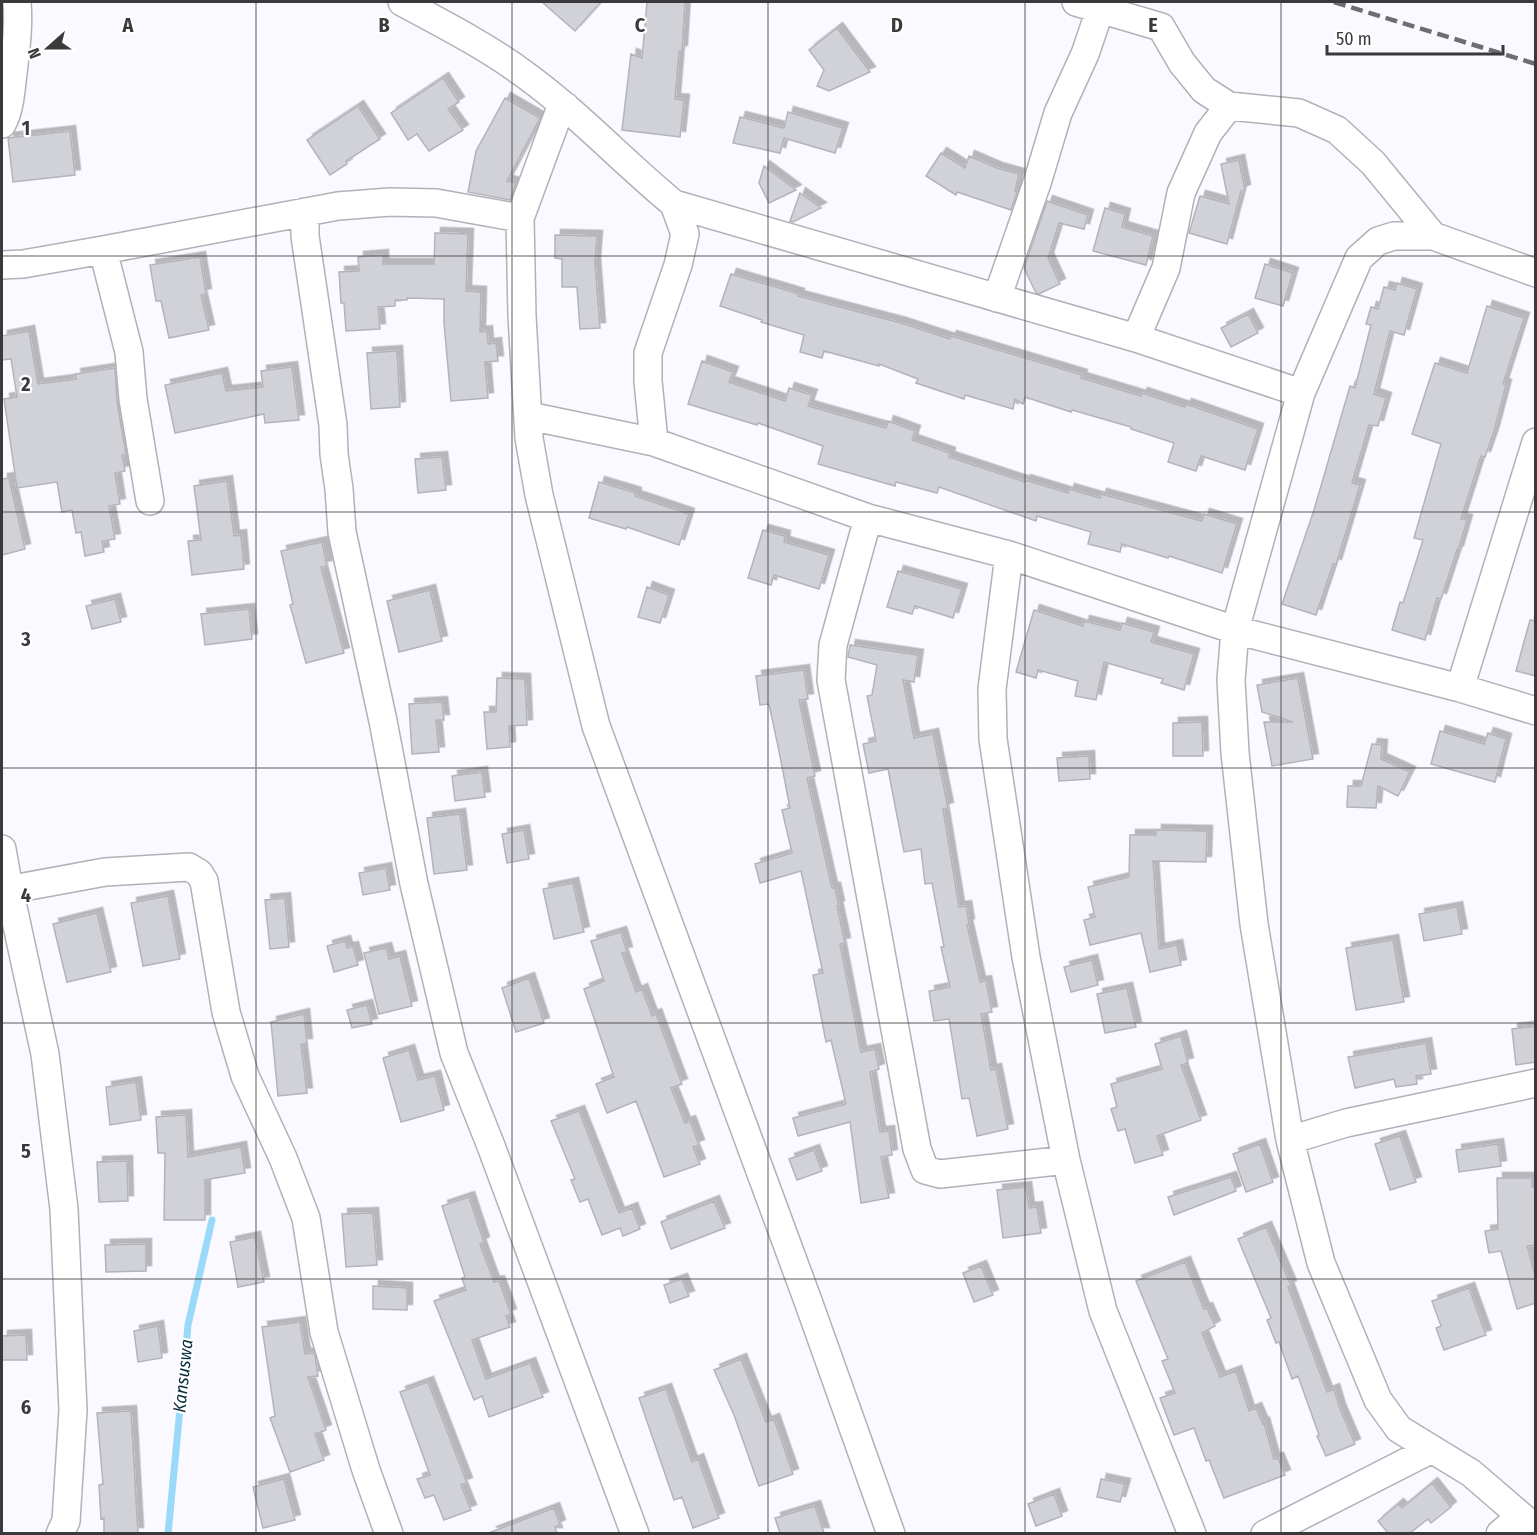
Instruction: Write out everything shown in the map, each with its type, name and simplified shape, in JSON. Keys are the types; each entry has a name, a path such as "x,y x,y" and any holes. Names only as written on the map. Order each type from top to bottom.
{"street":[{"path":"2,124 8,107 17,52 17,2"},
{"path":"402,2 478,43 524,74 565,106 644,180 674,204 1136,338 1301,393"},
{"path":"997,298 1038,180 1058,113 1085,54 1088,6 1161,27 1182,63 1204,90 1229,106 1299,113 1337,130 1373,163 1432,236"},
{"path":"565,106 558,116 520,218 522,316 529,438 539,495 596,726 891,1533"},
{"path":"1136,338 1166,268 1181,193 1208,133 1229,106"},
{"path":"2,265 22,264 103,250 338,206 390,201 436,203 520,218"},
{"path":"654,442 648,381 648,353 678,265 685,234 674,204"},
{"path":"306,212 305,236 333,425 342,532 383,721 414,884 454,1053 500,1168 635,1533"},
{"path":"1500,1533 1528,1523 1471,1473 1399,1429 1378,1400 1321,1263 1290,1140 1254,924 1235,753 1231,680 1235,630 1301,393 1359,258 1378,241 1394,236 1432,236 1536,273"},
{"path":"103,250 129,352 133,399 150,501"},
{"path":"529,416 654,442 868,518 1009,555 1235,630 1460,688 1536,711"},
{"path":"1460,688 1536,442"},
{"path":"868,518 833,645 831,680 917,1149 925,1170 940,1174 1066,1160"},
{"path":"1009,555 992,689 993,739 1026,957 1066,1160 1103,1311 1192,1533"},
{"path":"2,849 5,890 45,1054 64,1209 73,1410 66,1521 60,1533"},
{"path":"5,890 105,872 189,867 199,873 204,881 226,1012 245,1076 284,1158 306,1218 324,1332 366,1470 389,1533"},
{"path":"1290,1140 1346,1123 1536,1083"},
{"path":"1265,1533 1432,1449"}],"building":[{"path":"542,2 601,2 575,31"},
{"path":"647,2 685,2 682,51 679,51 675,99 684,100 680,137 622,130 631,54 642,58"},
{"path":"837,28 870,72 829,91 817,86 824,70 809,50"},
{"path":"443,78 459,102 448,109 463,130 429,151 417,134 408,140 391,113"},
{"path":"505,98 540,118 507,181 516,183 510,200 468,192 476,151"},
{"path":"358,106 380,139 346,161 347,164 330,175 307,140"},
{"path":"788,112 843,128 835,153 784,138 780,153 733,143 740,117 784,128"},
{"path":"70,131 75,175 13,182 8,138"},
{"path":"941,153 965,168 969,156 997,168 1019,174 1015,191 1017,192 1011,210 957,192 956,195 926,176"},
{"path":"1239,160 1245,190 1241,191 1227,244 1189,233 1200,196 1229,204 1221,164"},
{"path":"764,166 796,190 769,203 759,183"},
{"path":"800,193 821,208 793,222 790,221"},
{"path":"1047,201 1088,215 1084,229 1059,223 1048,258 1060,284 1039,294 1036,293 1024,268"},
{"path":"1105,208 1125,214 1122,227 1153,236 1146,265 1093,251"},
{"path":"435,233 468,234 466,291 481,292 480,332 487,331 488,344 496,343 498,361 485,362 488,398 451,401 444,299 395,300 395,306 378,307 380,329 346,331 339,272 359,271 358,257 383,255 383,264 434,264"},
{"path":"555,235 597,236 595,263 600,328 580,329 577,287 562,287 562,259 555,258"},
{"path":"200,257 206,294 201,295 209,330 169,338 161,301 156,301 150,265"},
{"path":"1265,264 1293,273 1283,306 1255,298"},
{"path":"731,274 799,294 798,296 901,323 950,339 951,336 1082,375 1081,378 1141,396 1142,393 1185,407 1186,404 1258,429 1245,470 1201,456 1196,471 1168,462 1174,443 1131,429 1131,427 1072,410 1071,412 1025,397 1023,404 1015,399 1013,409 965,395 964,399 916,383 918,379 879,364 879,366 824,351 822,358 800,352 804,335 720,306"},
{"path":"1397,283 1417,289 1404,335 1390,331 1374,394 1386,398 1378,426 1369,425 1352,483 1360,485 1336,565 1333,564 1316,615 1282,604 1314,510 1350,386 1355,388 1371,325 1366,324 1371,307 1378,309 1384,287 1395,290"},
{"path":"1487,306 1524,318 1503,384 1506,385 1494,431 1485,457 1481,456 1461,519 1467,520 1458,551 1441,599 1437,598 1425,640 1392,630 1423,540 1414,538 1441,444 1412,434 1435,363 1467,373"},
{"path":"1248,314 1258,333 1231,347 1221,328"},
{"path":"29,331 38,384 76,379 75,374 115,368 117,402 126,454 122,455 125,471 115,473 120,504 109,506 115,539 102,541 104,552 85,556 81,532 76,533 72,510 62,512 57,482 17,488 4,399 17,397 11,359 2,360 2,336"},
{"path":"397,351 400,407 371,409 367,353"},
{"path":"702,361 733,372 729,382 785,401 789,388 812,395 808,406 886,428 888,421 915,431 912,440 950,453 949,457 1025,482 1025,480 1068,493 1069,489 1100,498 1101,494 1202,521 1204,514 1237,524 1222,573 1122,544 1120,552 1088,544 1091,532 1037,516 1036,521 939,487 937,493 896,482 895,486 818,464 823,446 758,423 757,425 688,404"},
{"path":"292,367 299,420 265,423 264,414 175,433 165,385 222,373 226,391 263,387 261,371"},
{"path":"442,457 446,490 418,493 415,459"},
{"path":"9,478 25,549 2,555 2,479"},
{"path":"227,481 234,536 241,535 244,569 192,575 188,541 201,540 194,486"},
{"path":"599,482 636,493 635,496 689,514 679,545 627,527 626,529 589,518"},
{"path":"763,530 785,536 784,542 829,555 819,589 774,575 771,585 748,578"},
{"path":"322,542 327,566 321,567 344,653 306,663 290,605 293,604 281,551"},
{"path":"898,571 962,589 953,618 915,606 912,614 887,607"},
{"path":"647,587 669,595 660,623 638,617"},
{"path":"430,590 442,641 399,652 387,601"},
{"path":"115,599 121,622 92,629 86,606"},
{"path":"249,609 252,639 205,645 201,614"},
{"path":"1034,610 1083,626 1084,621 1120,630 1122,623 1154,632 1151,642 1194,654 1184,690 1161,683 1163,679 1104,662 1096,700 1075,696 1078,681 1038,670 1036,678 1016,672"},
{"path":"1530,620 1536,621 1536,676 1516,671"},
{"path":"850,645 918,655 914,682 903,680 914,738 933,734 948,808 943,809 959,907 966,906 969,924 967,925 980,982 986,981 992,1012 981,1014 991,1070 996,1069 1008,1129 977,1136 969,1098 962,1099 949,1019 934,1021 929,991 950,987 941,947 944,947 932,883 925,884 921,849 904,852 888,769 869,773 863,744 876,741 867,696 872,695 877,665 848,657"},
{"path":"804,670 808,699 799,700 815,776 807,778 832,888 835,888 839,906 837,906 845,943 840,944 861,1052 875,1049 879,1069 870,1072 880,1132 889,1131 892,1155 881,1157 889,1198 861,1203 850,1122 798,1136 793,1118 846,1104 831,1040 826,1042 813,975 823,973 801,871 760,883 755,864 792,853 782,810 790,808 779,751 769,704 760,705 756,676"},
{"path":"497,678 525,679 527,725 509,726 510,747 487,749 484,712 496,712"},
{"path":"1298,678 1313,759 1272,766 1264,722 1293,722 1262,712 1257,685"},
{"path":"442,702 444,720 436,720 439,752 412,754 409,704"},
{"path":"1202,722 1203,756 1173,756 1173,723"},
{"path":"1440,731 1484,744 1488,733 1506,739 1495,782 1431,764"},
{"path":"1372,744 1382,745 1381,759 1410,772 1398,796 1378,786 1376,808 1347,807 1348,786 1361,786"},
{"path":"1089,756 1090,779 1059,781 1057,758"},
{"path":"482,772 485,797 455,801 452,776"},
{"path":"460,814 467,870 434,874 427,818"},
{"path":"524,830 529,859 507,863 502,834"},
{"path":"1156,830 1207,831 1206,862 1153,861 1159,949 1177,945 1181,965 1150,972 1141,933 1090,945 1084,920 1095,917 1088,887 1129,877 1130,835 1156,835"},
{"path":"386,868 390,890 363,895 359,873"},
{"path":"573,883 584,932 554,939 543,889"},
{"path":"168,896 180,959 143,966 131,903"},
{"path":"285,898 289,947 270,949 265,900"},
{"path":"1457,907 1462,934 1424,941 1419,914"},
{"path":"97,913 111,972 67,982 53,924"},
{"path":"621,932 627,952 622,953 636,992 642,989 652,1016 656,1014 682,1084 671,1088 685,1123 690,1121 699,1145 693,1147 700,1164 664,1177 636,1101 607,1113 596,1084 614,1077 584,989 604,981 591,941"},
{"path":"1393,940 1404,1002 1356,1010 1346,948"},
{"path":"345,941 347,948 353,947 358,965 334,972 327,946"},
{"path":"386,948 389,959 400,956 412,1006 379,1014 364,953"},
{"path":"1092,960 1098,985 1071,992 1064,967"},
{"path":"529,978 544,1023 516,1032 502,988"},
{"path":"1127,988 1136,1027 1105,1033 1097,994"},
{"path":"367,1005 372,1024 352,1028 347,1010"},
{"path":"304,1014 307,1044 301,1044 307,1093 278,1096 271,1022"},
{"path":"1536,1026 1536,1062 1516,1065 1512,1029"},
{"path":"1181,1036 1188,1063 1181,1065 1201,1120 1157,1136 1163,1155 1135,1163 1125,1129 1118,1131 1111,1109 1117,1107 1111,1084 1162,1069 1155,1044"},
{"path":"1426,1043 1431,1074 1416,1076 1417,1084 1396,1087 1394,1079 1355,1088 1348,1057"},
{"path":"409,1050 418,1080 435,1076 444,1110 401,1122 383,1058"},
{"path":"136,1082 141,1120 110,1125 106,1087"},
{"path":"579,1111 619,1213 632,1208 640,1229 623,1236 620,1228 602,1235 588,1199 580,1202 571,1180 575,1179 551,1121"},
{"path":"186,1115 188,1157 241,1147 245,1173 205,1180 205,1220 164,1220 165,1153 158,1153 156,1117"},
{"path":"1400,1136 1416,1182 1390,1190 1375,1144"},
{"path":"1260,1144 1273,1182 1246,1192 1233,1154"},
{"path":"1498,1144 1501,1166 1459,1172 1456,1150"},
{"path":"814,1150 822,1171 797,1180 789,1159"},
{"path":"127,1161 128,1201 99,1202 97,1162"},
{"path":"1231,1177 1236,1191 1174,1215 1168,1197"},
{"path":"1497,1178 1532,1178 1532,1187 1536,1187 1536,1245 1527,1246 1536,1279 1536,1303 1517,1309 1501,1251 1489,1253 1485,1231 1498,1229"},
{"path":"1026,1187 1029,1208 1037,1207 1041,1233 1003,1238 997,1190"},
{"path":"469,1197 484,1242 480,1244 494,1282 499,1281 511,1314 506,1316 510,1327 472,1340 486,1379 530,1363 543,1397 489,1417 482,1396 474,1400 434,1301 466,1290 462,1278 465,1277 442,1206"},
{"path":"714,1201 725,1228 671,1249 661,1222"},
{"path":"373,1213 377,1265 346,1267 342,1214"},
{"path":"1266,1227 1291,1286 1288,1287 1327,1392 1334,1389 1355,1444 1326,1456 1317,1436 1319,1435 1298,1376 1292,1379 1279,1342 1276,1343 1267,1320 1271,1318 1238,1239"},
{"path":"255,1237 264,1282 238,1287 230,1242"},
{"path":"146,1244 146,1271 106,1272 105,1245"},
{"path":"1185,1262 1204,1309 1207,1308 1215,1326 1202,1333 1220,1377 1236,1371 1249,1411 1256,1408 1264,1423 1274,1459 1278,1458 1285,1475 1224,1498 1209,1460 1206,1461 1194,1428 1174,1435 1160,1398 1175,1393 1162,1361 1168,1359 1136,1281"},
{"path":"981,1266 993,1295 974,1302 963,1273"},
{"path":"682,1279 689,1296 670,1303 664,1285"},
{"path":"373,1286 407,1288 407,1310 373,1309"},
{"path":"1469,1288 1486,1335 1444,1350 1436,1328 1441,1326 1432,1301"},
{"path":"300,1322 305,1354 314,1353 315,1356 318,1376 308,1377 326,1430 315,1434 324,1460 290,1472 270,1418 275,1416 262,1327"},
{"path":"158,1326 162,1358 138,1362 134,1331"},
{"path":"26,1335 27,1360 2,1360 2,1336"},
{"path":"741,1359 766,1422 774,1419 793,1474 759,1486 734,1415 714,1370"},
{"path":"428,1382 467,1483 461,1485 471,1510 444,1520 434,1495 425,1498 417,1479 430,1475 400,1392"},
{"path":"666,1389 692,1462 698,1459 719,1518 693,1528 682,1497 674,1500 639,1398"},
{"path":"131,1411 138,1533 104,1533 99,1485 103,1484 97,1413"},
{"path":"284,1479 295,1520 263,1528 253,1487"},
{"path":"1101,1479 1125,1484 1120,1502 1097,1497"},
{"path":"1432,1483 1451,1507 1431,1523 1428,1519 1410,1533 1388,1533 1378,1521 1398,1504 1402,1508"},
{"path":"1054,1494 1062,1516 1036,1526 1028,1504"},
{"path":"815,1506 824,1533 780,1533 775,1518"},
{"path":"554,1508 560,1525 555,1527 557,1533 491,1532"}],"waterway":[{"name":"Kansuswa","path":"168,1534 188,1325 212,1220"}],"railway":[{"path":"1334,2 1536,64"}]}
